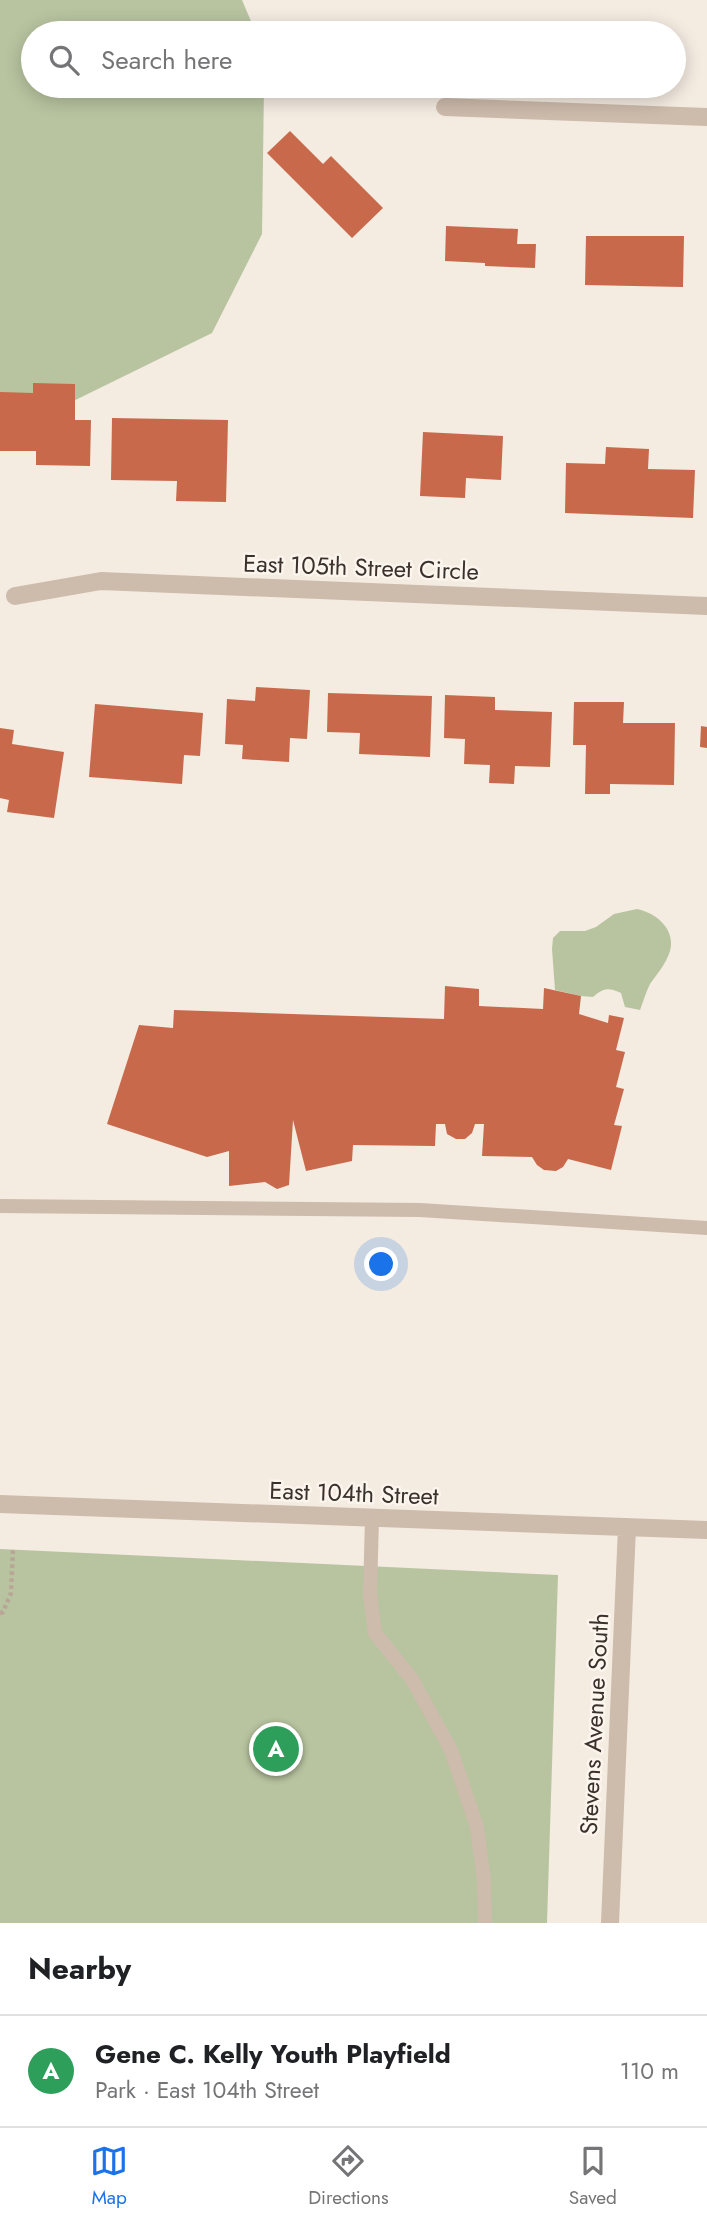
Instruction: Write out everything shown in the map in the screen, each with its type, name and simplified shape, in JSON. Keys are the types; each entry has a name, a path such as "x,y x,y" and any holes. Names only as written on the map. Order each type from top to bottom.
{"street":[{"path":"445,107 707,117"},
{"name":"East 105th Street Circle","path":"15,596 101,581 707,606"},
{"name":"East 104th Street","path":"0,1504 707,1530"},
{"name":"Stevens Avenue South","path":"610,1923 627,1527"}],"lane":[{"path":"0,1206 420,1210 707,1228"},
{"path":"372,1518 370,1594 375,1633 412,1679 451,1750 477,1827 484,1880 485,1923"}],"path":[{"path":"0,1613 3,1612 11,1592 13,1548"}],"green space":[{"path":"0,0 242,0 251,21 21,21 21,98 264,98 262,234 212,333 0,437"},
{"path":"637,909 651,914 663,923 671,943 668,956 650,984 640,1010 625,1007 621,993 613,990 603,990 593,997 555,990 552,949 553,938 560,931 585,931 596,927 614,914"},
{"path":"0,1549 558,1575 547,1923 0,1923"}],"building":[{"path":"290,131 323,164 331,156 383,208 352,238 267,153"},
{"path":"446,226 518,229 517,244 536,244 535,268 445,261"},
{"path":"586,236 684,236 683,287 585,285"},
{"path":"33,383 75,384 75,420 91,420 90,466 36,465 36,451 0,451 0,392 33,393"},
{"path":"112,418 228,420 226,502 176,501 177,481 111,480"},
{"path":"423,432 503,436 501,480 466,478 465,498 420,496"},
{"path":"606,447 649,449 648,469 695,470 693,518 565,513 566,463 605,464"},
{"path":"256,687 310,690 307,739 290,738 289,762 242,759 243,745 225,744 227,699 255,701"},
{"path":"328,693 432,696 430,757 359,754 360,733 327,732"},
{"path":"445,695 495,697 495,710 552,712 550,767 515,766 514,784 489,783 490,765 464,764 465,739 444,738"},
{"path":"574,702 624,702 623,723 675,723 674,785 610,784 610,794 585,794 586,745 573,745"},
{"path":"95,704 203,713 200,756 184,755 182,784 89,777"},
{"path":"701,726 707,727 707,748 700,747"},
{"path":"0,728 14,730 12,744 64,752 54,818 7,812 9,800 0,798"},
{"path":"445,986 479,989 479,1006 543,1009 544,988 581,996 579,1014 608,1023 609,1015 624,1018 616,1050 625,1052 616,1087 624,1089 614,1125 622,1126 611,1170 568,1159 563,1167 556,1171 544,1170 532,1157 482,1156 484,1124 475,1124 472,1133 465,1139 456,1139 447,1134 445,1124 436,1124 435,1146 353,1145 352,1161 306,1171 293,1120 289,1185 277,1189 265,1182 229,1186 229,1151 207,1157 107,1124 139,1025 173,1028 174,1010 444,1019"}],"place":[{"name":"Gene C. Kelly Youth Playfield","path":"276,1749"}]}
